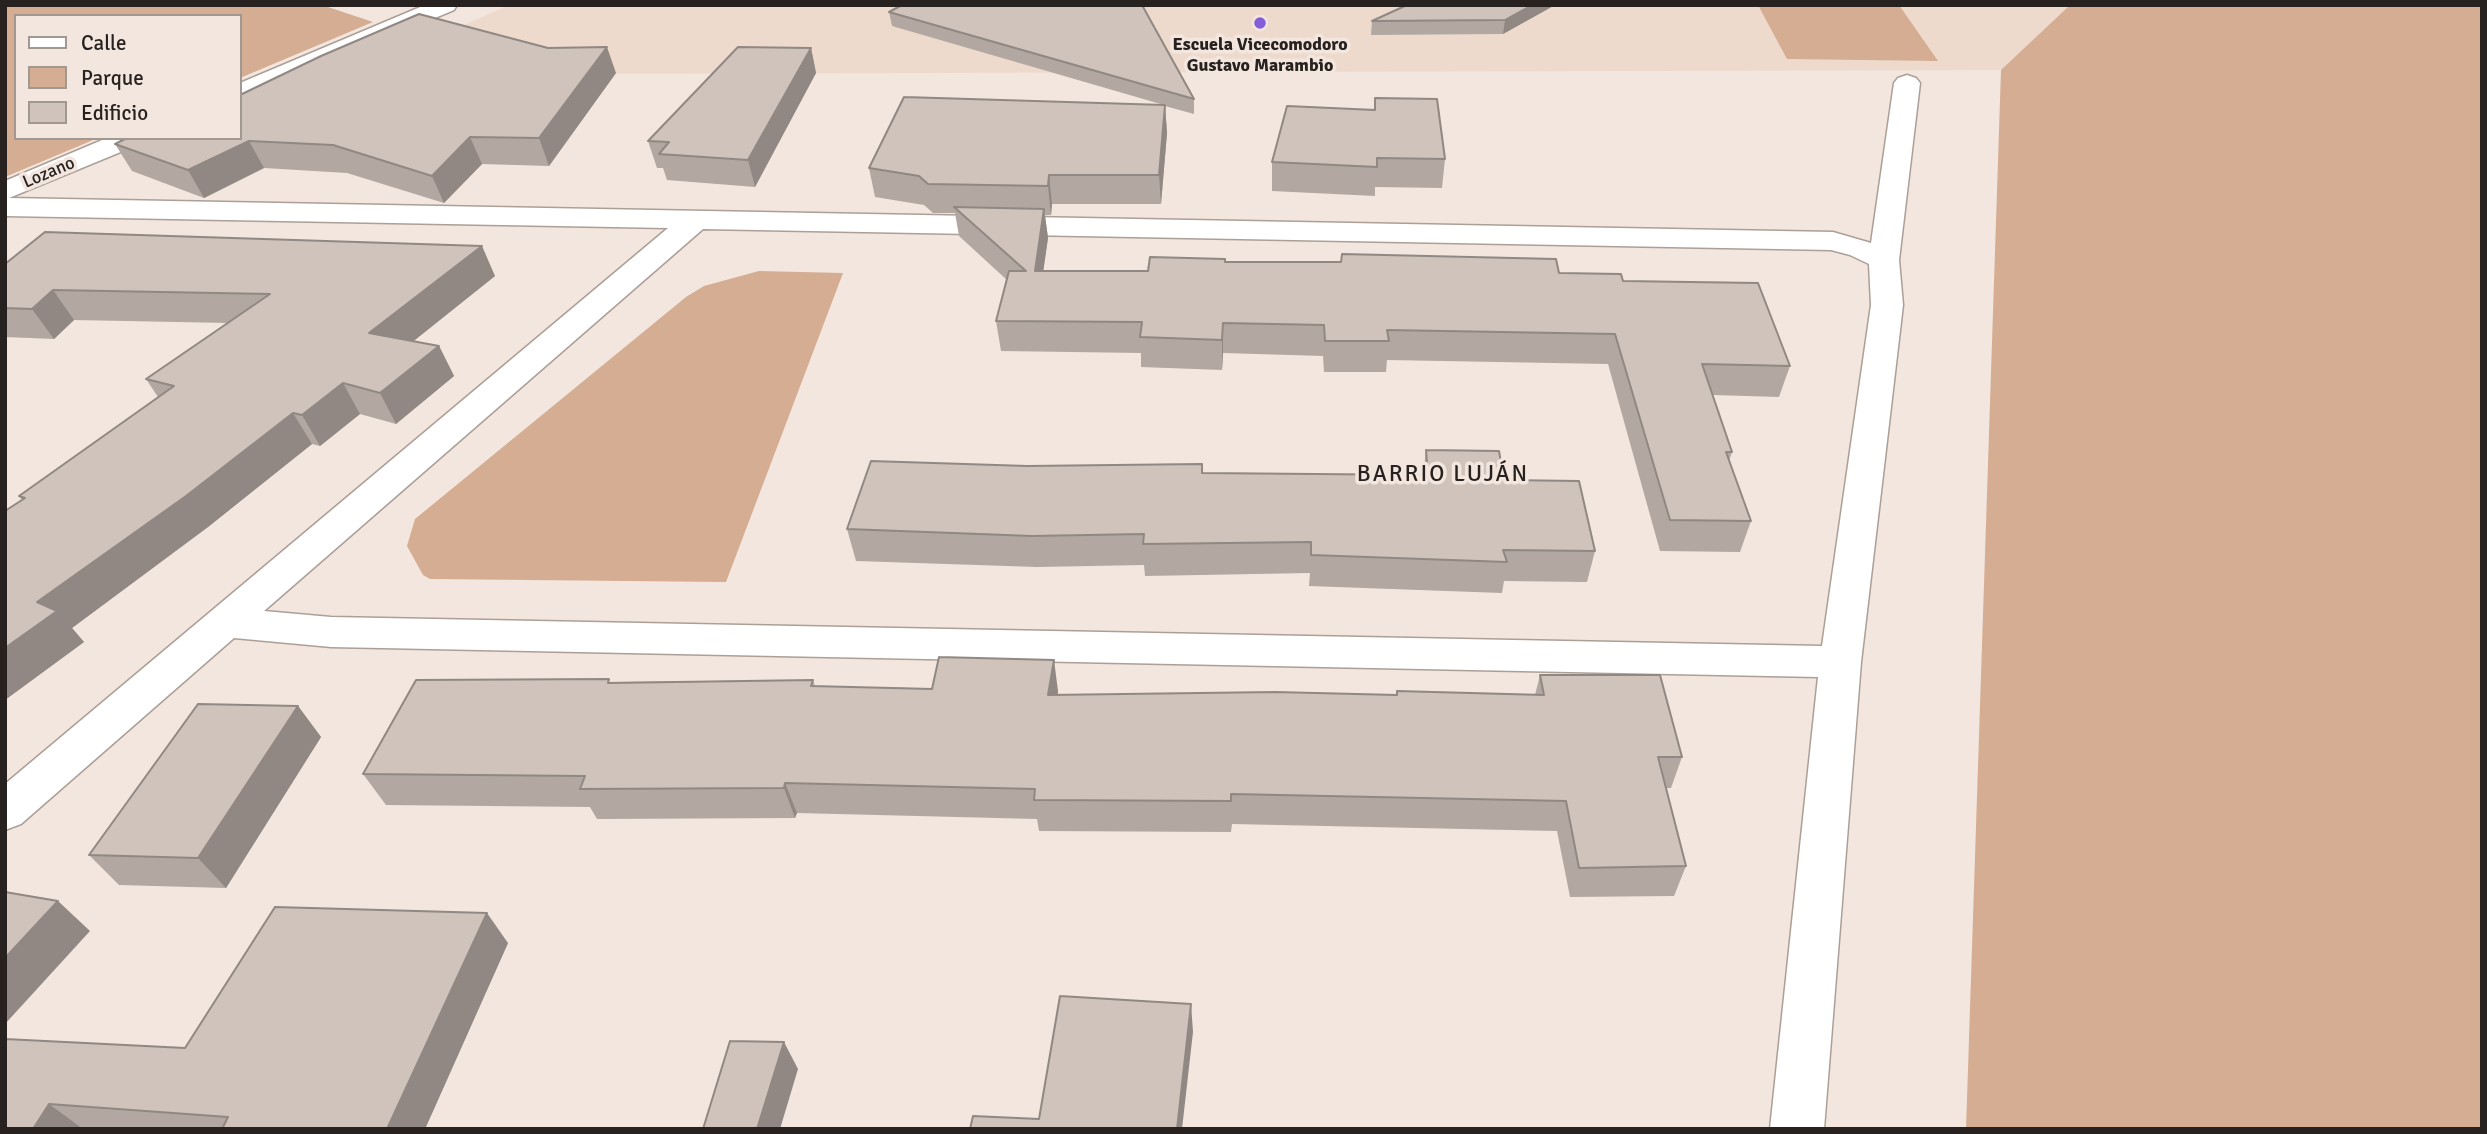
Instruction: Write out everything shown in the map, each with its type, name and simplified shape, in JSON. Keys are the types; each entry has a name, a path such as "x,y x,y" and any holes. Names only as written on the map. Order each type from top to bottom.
{"street":[{"path":"242,91 446,5"},
{"path":"1797,1129 1840,662 1887,305 1884,260 1907,83"},
{"name":"Lozano","path":"5,191 126,140"},
{"path":"5,207 1833,242 1861,248 1884,260"},
{"path":"5,811 694,222"},
{"path":"228,623 331,632 1840,662"}],"shaded area":[{"name":"Escuela Vicecomodoro Gustavo Marambio","path":"509,5 2070,5 2001,70 556,74 430,40"}],"green space":[{"path":"5,5 322,5 373,22 242,77 242,14 14,14 14,140 93,140 5,177"},
{"path":"1758,5 1899,5 1938,61 1787,59"},
{"path":"2070,5 2482,5 2482,1129 1966,1129 2001,70"},
{"path":"759,271 843,273 726,582 430,579 423,575 407,546 415,519 686,297 704,286"}],"building":[{"path":"902,5 1142,5 1194,99 889,12"},
{"path":"1407,5 1532,5 1505,20 1372,21"},
{"path":"419,14 548,48 607,47 539,138 470,137 432,176 333,145 249,141 188,170 115,144 123,140 242,140 242,94 321,56"},
{"path":"738,47 811,48 748,160 659,154 669,142 648,141"},
{"path":"904,97 1165,105 1159,175 1049,175 1048,186 928,184 919,176 869,168"},
{"path":"1375,98 1437,99 1445,159 1377,158 1377,167 1272,162 1287,106 1375,110"},
{"path":"954,207 1044,209 1035,271 1148,271 1150,257 1225,259 1225,262 1341,262 1342,254 1556,259 1559,273 1621,274 1623,281 1758,283 1790,366 1702,364 1732,452 1726,452 1751,521 1670,520 1615,334 1387,330 1389,341 1325,341 1324,325 1223,323 1222,340 1140,337 1142,322 996,321 1009,271 1026,271"},
{"path":"45,232 482,246 369,333 439,346 380,393 343,383 302,415 293,413 186,496 37,602 57,611 5,648 5,511 25,498 19,496 174,386 146,379 270,294 53,290 32,309 5,308 5,264"},
{"path":"1426,450 1499,451 1504,480 1579,481 1595,551 1503,550 1507,562 1311,555 1311,542 1143,544 1144,534 1032,536 847,529 871,461 1027,466 1202,464 1202,473 1428,475"},
{"path":"939,657 1054,660 1048,695 1275,692 1397,695 1397,691 1544,695 1540,675 1660,675 1682,757 1658,757 1686,866 1579,868 1566,801 1231,794 1231,801 1034,800 1035,789 785,783 784,788 580,789 585,776 363,774 416,680 609,679 608,683 813,680 811,686 932,689"},
{"path":"198,704 298,706 198,858 89,855"},
{"path":"5,892 58,901 5,958"},
{"path":"275,907 487,913 387,1129 222,1129 228,1117 49,1104 33,1129 5,1129 5,1039 185,1048"},
{"path":"1060,996 1191,1004 1177,1129 970,1129 973,1116 1039,1119"},
{"path":"730,1041 784,1042 757,1129 703,1129"}],"place":[{"name":"Escuela Vicecomodoro Gustavo Marambio","path":"1260,23"}],"district":[{"name":"BARRIO LUJÁN","path":"1443,475"}]}
